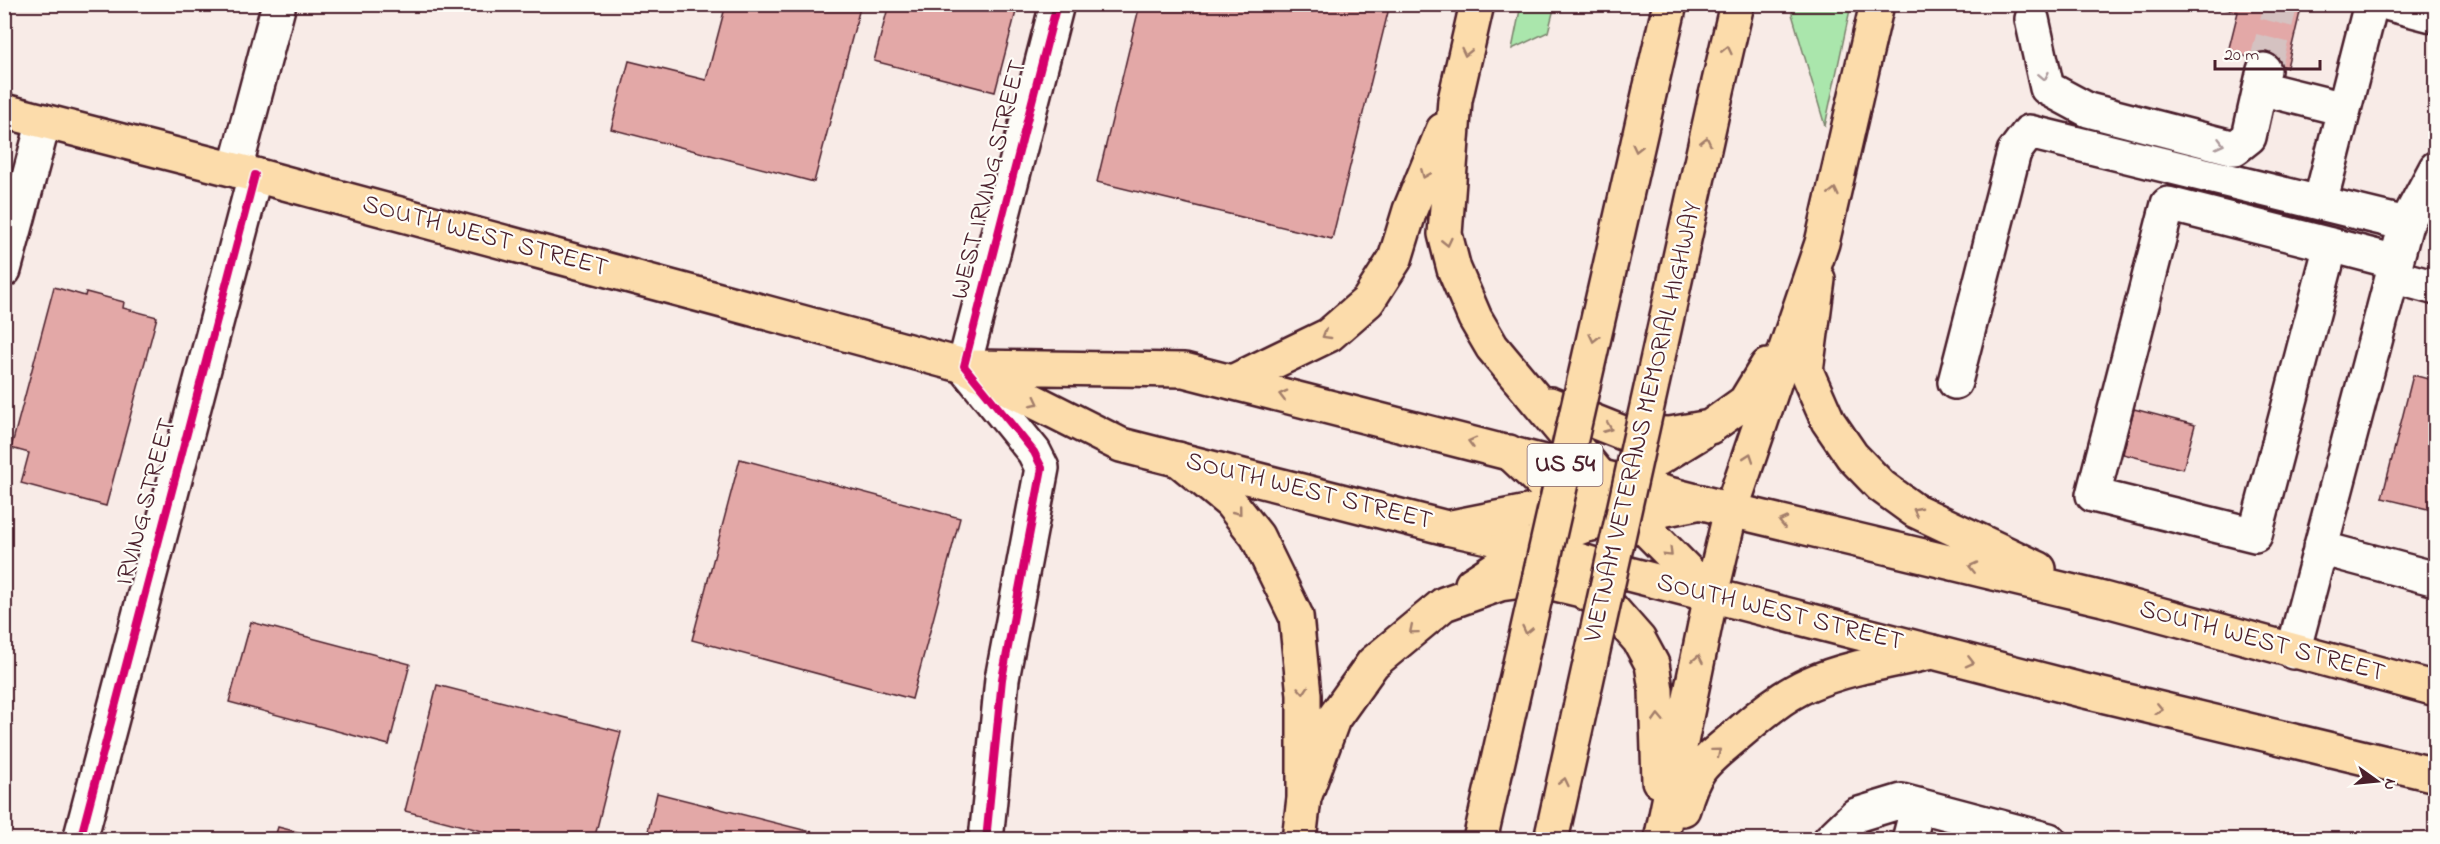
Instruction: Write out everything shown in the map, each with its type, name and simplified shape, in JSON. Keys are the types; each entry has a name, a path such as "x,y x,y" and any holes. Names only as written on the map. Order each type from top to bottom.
{"main road":[{"path":"1477,4 1455,100 1445,234 1454,268 1475,318 1492,347 1610,482 1633,516 1711,595"},
{"name":"US 54","path":"1480,840 1670,4"},
{"name":"VIETNAM VETERANS MEMORIAL HIGHWAY","path":"1551,840 1737,4"},
{"path":"1660,840 1711,595 1716,506 1800,310 1822,243 1877,4"},
{"path":"1232,382 1329,335 1368,301 1395,259 1410,210 1455,100"},
{"name":"SOUTH WEST STREET","path":"4,111 245,172 964,366 1121,445 1447,528 1530,546 1613,570 2081,690 2436,775"},
{"path":"1822,243 1806,371 1828,421 1852,456 1881,486 1914,510 2103,599"},
{"path":"1304,798 1333,719 1373,663 1444,604 1491,570 1576,515 1610,482 1710,427 1746,402 1800,310"},
{"name":"SOUTH WEST STREET","path":"964,366 1184,370 1509,452 1610,482 2103,599 2436,689"},
{"path":"1535,398 1623,433 1670,434 1710,427"},
{"path":"1509,452 1576,515 1601,546 1652,664 1658,713 1660,840"},
{"path":"1178,459 1230,502 1257,536 1296,616 1304,695 1304,798 1299,840"},
{"path":"1447,528 1576,515 1633,516 1716,506"},
{"path":"1444,604 1500,584 1534,579 1558,583 1581,590 1610,607 1639,640 1652,664"},
{"path":"1674,840 1689,785 1700,766 1766,710 1810,684 1858,669 1932,652"}],"street":[{"name":"IRVING STREET","path":"80,840 245,172 279,4"},
{"name":"WEST IRVING STREET","path":"964,366 1057,4"},
{"path":"2320,203 2371,4"},
{"path":"2390,4 2436,16"},
{"path":"2032,19 2047,88 2088,110 2235,148 2249,137 2262,79 2344,109"},
{"path":"4,270 44,122"},
{"path":"1955,382 2014,153 2029,132 2406,224"},
{"path":"2293,652 2406,224 2436,168"},
{"path":"2331,245 2255,535 2093,495 2169,204 2331,245 2436,288"},
{"path":"964,366 1034,452 1042,468 1002,679 986,840"},
{"path":"2320,548 2436,579"},
{"path":"1830,840 1857,815 1902,801 1918,805 1967,829 2030,837"},
{"path":"1909,840 1918,805"}],"green space":[{"path":"1521,5 1555,5 1548,32 1512,49"},
{"path":"1794,5 1851,5 1825,126 1792,14"}],"building":[{"path":"726,4 861,4 814,182 611,129 629,61 706,80"},
{"path":"889,4 1018,4 995,92 874,61"},
{"path":"1140,4 1390,4 1332,239 1097,182"},
{"path":"2208,4 2302,4 2287,67 2228,52 2238,12"},
{"path":"54,287 85,296 86,292 124,302 123,308 157,317 106,506 21,483 29,453 11,448"},
{"path":"2413,375 2436,381 2436,511 2382,498"},
{"path":"2134,409 2195,425 2183,469 2123,454"},
{"path":"740,459 960,518 912,699 692,640"},
{"path":"251,622 410,664 389,745 229,702"},
{"path":"437,685 621,732 594,840 517,840 405,811"},
{"path":"657,793 843,840 646,840"},
{"path":"278,827 329,840 274,840"},
{"path":"1862,830 1900,840 1860,840"}],"tunnel":[{"path":"2264,70 2281,4"}],"cycle path":[{"path":"986,840 1002,679 1042,468 1034,452 964,366 1057,4"},
{"path":"80,840 255,175"}]}
